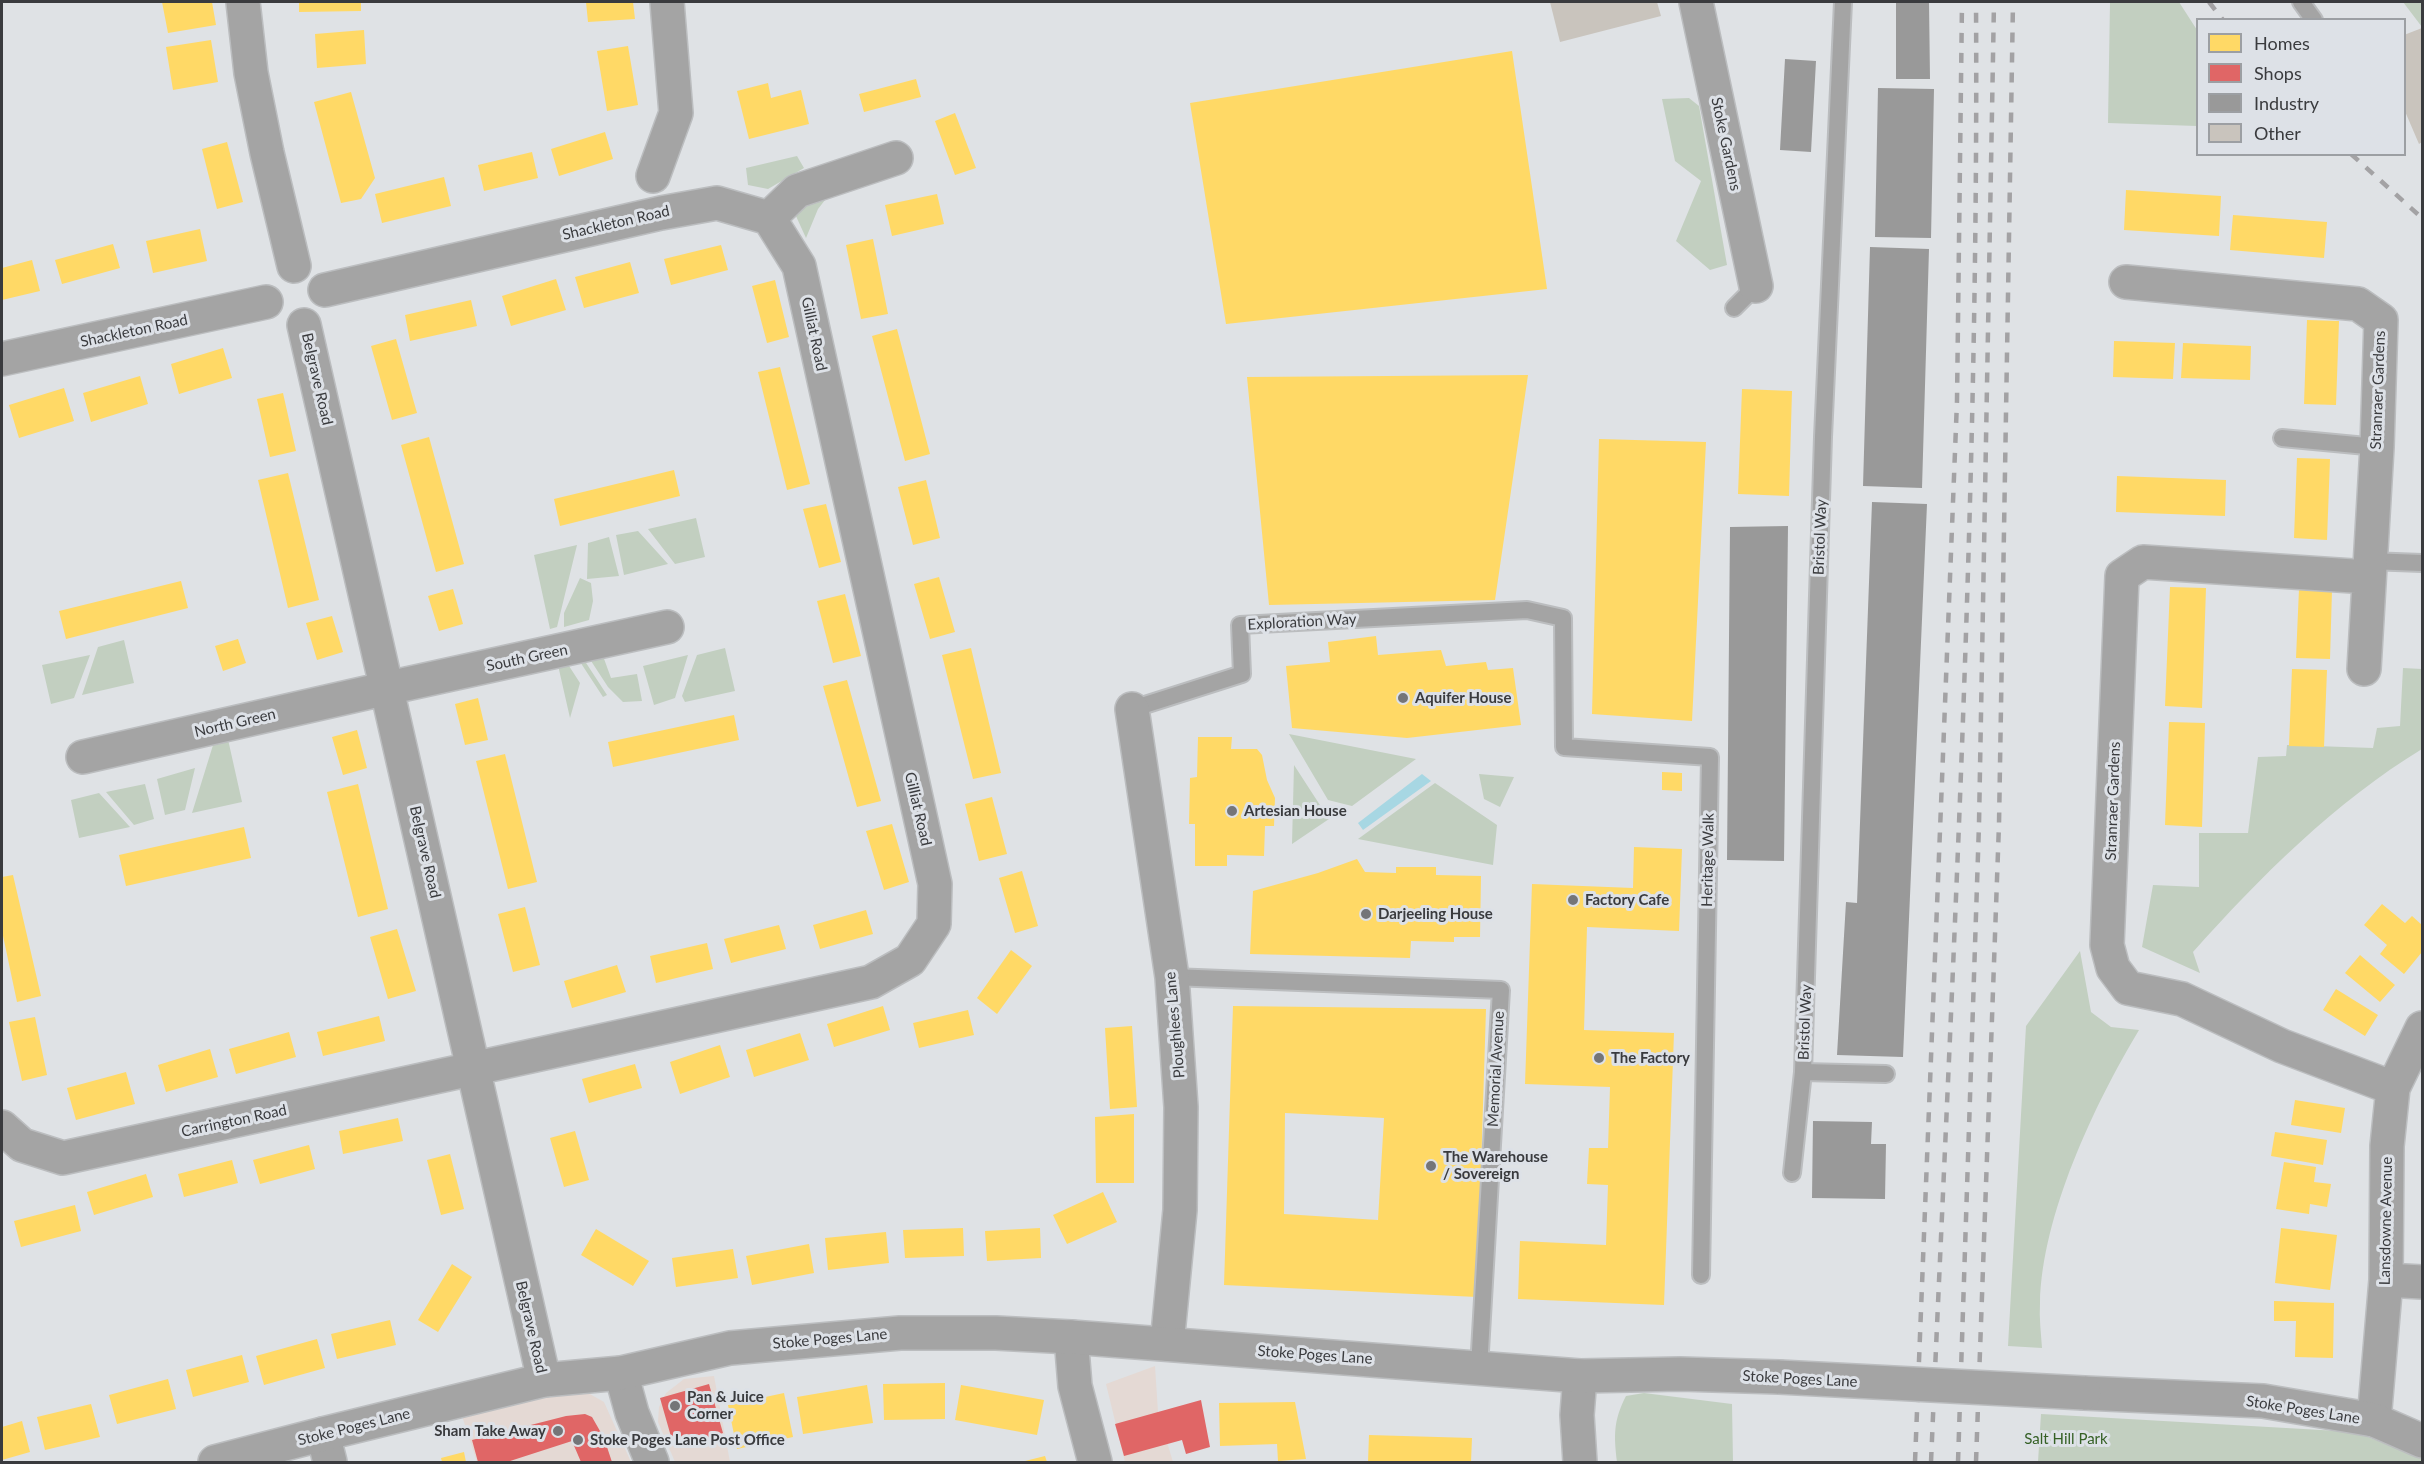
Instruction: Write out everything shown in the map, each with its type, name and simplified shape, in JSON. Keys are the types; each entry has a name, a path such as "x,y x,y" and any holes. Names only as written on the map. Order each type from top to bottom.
{"street":[{"path":"243,2 250,73 294,266"},
{"path":"653,176 676,113 667,2"},
{"name":"Stoke Gardens","path":"1696,2 1745,297"},
{"path":"769,218 797,191 896,158"},
{"name":"Shackleton Road","path":"325,290 698,206 717,203 769,218"},
{"name":"Gilliat Road","path":"473,1070 871,982 910,960 934,924 934,884 800,266 769,218"},
{"path":"266,302 269,282 284,268 294,266 310,270 317,275 325,290"},
{"name":"Stranraer Gardens","path":"2126,282 2358,304 2381,320 2377,447 2368,569 2364,669"},
{"name":"Belgrave Road","path":"266,302 276,319 294,326 304,325 319,315 323,307 325,290"},
{"name":"Shackleton Road","path":"2,359 266,302"},
{"name":"Belgrave Road","path":"304,325 544,1380"},
{"name":"Stranraer Gardens","path":"2368,569 2143,562 2122,576 2108,945 2112,968 2128,988 2182,999 2282,1046 2393,1088"},
{"name":"South Green","path":"388,688 667,627"},
{"name":"North Green","path":"83,758 388,688"},
{"name":"Ploughlees Lane","path":"1132,709 1172,977 1181,1107 1180,1210 1167,1344"},
{"name":"Lansdowne Avenue","path":"2374,1420 2386,1280 2387,1146 2393,1088 2422,1028"},
{"name":"Carrington Road","path":"2,1127 22,1145 63,1158 473,1070"},
{"path":"2386,1280 2422,1282"},
{"name":"Stoke Poges Lane","path":"215,1462 326,1448 544,1380 621,1372 730,1348 900,1334 996,1333 1580,1376 1680,1374 1779,1377 2263,1401 2374,1420 2422,1441"},
{"path":"1071,1337 1075,1386 1095,1462"},
{"path":"621,1372 632,1413 652,1462"},
{"path":"1580,1376 1577,1415 1580,1462"}],"lane":[{"name":"Bristol Way","path":"1792,1173 1803,1072 1823,437 1843,2"},
{"path":"2301,2 2313,18"},
{"path":"2282,438 2377,447"},
{"path":"2368,569 2422,563"},
{"name":"Exploration Way","path":"1132,709 1242,674 1240,625 1527,610"},
{"name":"Heritage Walk","path":"1527,610 1563,618 1564,747 1710,757 1701,1275"},
{"name":"Memorial Avenue","path":"1172,977 1501,990 1479,1368"},
{"name":"Bristol Way","path":"1803,1072 1886,1074"}],"shaded area":[{"path":"1155,1366 1158,1412 1173,1462 1125,1462 1106,1384"},
{"path":"714,1376 730,1462 675,1462 658,1422 659,1407 666,1393 684,1379"},
{"path":"581,1389 604,1402 631,1462 477,1462 462,1416"}],"green space":[{"path":"2110,2 2179,2 2196,28 2196,126 2108,123"},
{"path":"2403,2 2422,2 2422,27"},
{"path":"1689,98 1699,106 1727,265 1710,270 1676,241 1701,181 1675,161 1662,99"},
{"path":"797,156 804,168 768,189 748,185 746,168"},
{"path":"829,195 818,209 806,238 790,203"},
{"path":"696,518 705,557 675,564 648,529"},
{"path":"638,531 668,564 624,575 616,535"},
{"path":"609,537 619,576 587,579 588,543"},
{"path":"577,545 557,627 550,629 534,555"},
{"path":"580,578 591,583 593,601 589,620 564,627 564,613"},
{"path":"124,640 134,683 82,695 98,647"},
{"path":"580,644 599,645 611,678 637,674 642,701 623,702 608,687"},
{"path":"575,646 607,695 603,697 571,648"},
{"path":"725,648 735,691 685,702 682,696 697,655"},
{"path":"555,652 560,652 580,683 570,718"},
{"path":"90,655 74,698 51,704 42,665"},
{"path":"688,655 675,698 654,705 643,666"},
{"path":"2403,668 2422,669 2422,749 2359,792 2272,868 2193,952 2200,973 2142,947 2153,885 2199,887 2199,833 2248,833 2258,757 2286,756 2287,745 2373,748 2377,728 2400,726"},
{"path":"225,726 242,802 192,813 218,729"},
{"path":"1289,734 1416,759 1352,806 1328,800"},
{"path":"1294,765 1329,819 1292,844"},
{"path":"195,768 185,810 165,815 157,779"},
{"path":"1479,774 1514,777 1500,807 1484,799"},
{"path":"1435,783 1497,825 1493,865 1358,839"},
{"path":"145,784 154,819 134,825 106,792"},
{"path":"99,793 130,827 79,838 71,800"},
{"path":"2080,951 2091,1012 2111,1027 2139,1030 2088,1126 2060,1198 2043,1269 2040,1309 2042,1348 2008,1346 2026,1026"},
{"path":"1644,1393 1732,1404 1733,1462 1617,1462 1616,1429 1622,1405 1626,1396"},
{"name":"Salt Hill Park","path":"2041,1414 2356,1432 2422,1459 2422,1462 2038,1462"}],"water":[{"path":"1422,774 1431,781 1363,830 1358,823"}],"building: Homes":[{"path":"162,2 212,2 216,25 168,33"},
{"path":"299,2 361,2 361,11 299,12"},
{"path":"586,2 633,2 635,19 588,22"},
{"path":"364,30 366,64 317,68 315,34"},
{"path":"211,40 218,82 173,90 166,47"},
{"path":"628,46 638,105 607,111 597,51"},
{"path":"1512,51 1547,289 1226,324 1190,103"},
{"path":"916,79 921,97 864,112 859,94"},
{"path":"768,83 771,98 801,90 809,124 749,139 737,91"},
{"path":"351,92 375,178 361,199 341,203 314,102"},
{"path":"955,113 976,168 955,175 935,121"},
{"path":"605,132 613,159 559,176 551,149"},
{"path":"227,142 243,202 217,209 202,149"},
{"path":"532,152 538,178 484,191 478,165"},
{"path":"444,177 451,206 382,223 375,194"},
{"path":"2126,190 2221,196 2219,236 2124,230"},
{"path":"937,194 944,224 892,236 885,205"},
{"path":"2233,215 2327,222 2324,258 2230,250"},
{"path":"200,229 207,261 153,273 146,241"},
{"path":"873,239 888,314 861,319 846,245"},
{"path":"113,244 120,268 62,284 55,260"},
{"path":"721,245 728,270 671,285 664,259"},
{"path":"32,260 40,291 2,300 2,268"},
{"path":"630,262 639,293 584,308 575,277"},
{"path":"556,279 566,310 511,326 502,296"},
{"path":"775,280 789,337 767,343 752,286"},
{"path":"471,300 477,326 410,341 405,315"},
{"path":"2307,320 2339,321 2336,405 2304,404"},
{"path":"897,329 930,454 905,461 872,336"},
{"path":"396,339 417,413 392,420 371,346"},
{"path":"2114,341 2175,343 2173,379 2113,377"},
{"path":"2183,343 2251,346 2250,380 2181,378"},
{"path":"223,348 232,378 179,394 171,364"},
{"path":"780,367 810,484 787,490 758,372"},
{"path":"1528,375 1495,600 1269,605 1247,377"},
{"path":"140,376 148,404 91,422 83,393"},
{"path":"64,388 74,421 19,438 9,405"},
{"path":"1742,389 1792,391 1789,496 1738,494"},
{"path":"283,393 296,451 270,457 257,399"},
{"path":"429,437 464,564 436,572 401,445"},
{"path":"1599,439 1706,442 1692,721 1592,714"},
{"path":"2297,458 2330,459 2327,540 2294,538"},
{"path":"674,470 680,496 560,526 554,499"},
{"path":"288,473 319,600 288,608 258,480"},
{"path":"2117,476 2226,480 2225,516 2116,512"},
{"path":"926,480 940,538 913,545 898,487"},
{"path":"826,504 841,562 819,568 803,509"},
{"path":"939,577 955,632 930,639 914,584"},
{"path":"181,581 188,608 66,639 59,611"},
{"path":"2170,587 2206,588 2202,708 2165,706"},
{"path":"453,589 463,624 439,631 428,596"},
{"path":"2299,589 2332,590 2330,659 2296,658"},
{"path":"845,594 861,656 833,663 817,601"},
{"path":"332,616 343,652 317,660 306,623"},
{"name":"Aquifer House","path":"1376,636 1378,655 1441,650 1446,666 1486,662 1488,670 1513,668 1521,725 1407,738 1292,728 1286,666 1330,662 1328,642"},
{"path":"238,639 246,663 223,671 215,646"},
{"path":"971,648 1001,773 973,779 942,655"},
{"path":"2292,669 2327,670 2324,747 2289,746"},
{"path":"847,680 881,801 857,807 823,686"},
{"path":"478,698 488,740 465,745 455,704"},
{"path":"734,715 739,740 613,767 608,742"},
{"path":"2169,722 2205,723 2202,827 2165,825"},
{"path":"357,730 367,768 343,775 332,737"},
{"name":"Artesian House","path":"1198,737 1232,737 1231,749 1257,749 1262,755 1267,780 1275,798 1274,826 1265,826 1264,856 1227,855 1227,866 1195,866 1195,824 1189,824 1190,778 1197,777"},
{"path":"505,754 537,882 508,889 476,761"},
{"path":"1662,772 1682,773 1682,791 1662,790"},
{"path":"358,784 388,909 358,917 327,792"},
{"path":"992,797 1007,854 979,861 965,804"},
{"path":"892,824 909,882 884,890 866,831"},
{"path":"244,827 251,858 126,886 119,855"},
{"name":"The Factory","path":"1634,847 1682,849 1679,931 1587,927 1584,1030 1674,1033 1664,1305 1518,1299 1520,1241 1606,1245 1608,1185 1587,1184 1589,1148 1608,1148 1610,1087 1525,1084 1532,884 1633,888"},
{"name":"Darjeeling House","path":"1357,859 1365,872 1396,873 1396,867 1436,867 1436,875 1481,876 1480,937 1454,937 1454,942 1411,941 1410,958 1250,954 1253,891 1318,873"},
{"path":"1022,871 1038,926 1015,933 999,878"},
{"path":"13,875 41,996 17,1002 2,931 2,877"},
{"path":"2382,904 2405,923 2412,916 2422,925 2422,952 2404,974 2380,954 2387,945 2364,925"},
{"path":"525,907 540,965 513,972 498,914"},
{"path":"866,910 873,934 820,949 813,925"},
{"path":"779,925 786,949 731,963 724,939"},
{"path":"397,929 416,991 388,999 370,937"},
{"path":"707,943 713,969 656,983 650,956"},
{"path":"1011,950 1032,966 997,1014 977,998"},
{"path":"2360,955 2395,985 2380,1002 2345,973"},
{"path":"617,965 626,992 572,1008 564,981"},
{"path":"2336,989 2378,1015 2365,1036 2323,1010"},
{"path":"883,1006 890,1030 834,1047 827,1024"},
{"name":"The Warehouse / Sovereign","path":"1233,1006 1486,1009 1477,1297 1224,1285","holes":["1285,1113 1384,1118 1378,1220 1284,1214"]},
{"path":"968,1010 974,1035 919,1048 913,1023"},
{"path":"379,1016 385,1041 323,1056 317,1032"},
{"path":"35,1017 47,1075 22,1081 9,1022"},
{"path":"1132,1026 1137,1107 1110,1109 1105,1028"},
{"path":"289,1032 296,1057 236,1074 229,1049"},
{"path":"800,1033 809,1060 754,1077 746,1050"},
{"path":"720,1045 730,1077 680,1094 670,1062"},
{"path":"210,1049 218,1077 166,1092 158,1065"},
{"path":"635,1064 642,1088 589,1103 582,1079"},
{"path":"126,1072 135,1104 76,1120 67,1088"},
{"path":"2295,1100 2345,1108 2341,1133 2291,1125"},
{"path":"1134,1114 1134,1183 1096,1183 1095,1117"},
{"path":"398,1118 403,1141 343,1154 339,1131"},
{"path":"575,1131 589,1180 564,1187 550,1138"},
{"path":"2275,1132 2327,1140 2323,1165 2271,1156"},
{"path":"309,1145 315,1169 260,1184 253,1160"},
{"path":"450,1154 464,1209 441,1215 427,1160"},
{"path":"232,1160 238,1183 184,1197 178,1174"},
{"path":"2284,1162 2316,1167 2314,1182 2331,1184 2327,1207 2310,1204 2309,1214 2276,1209"},
{"path":"146,1174 153,1197 94,1215 87,1192"},
{"path":"1103,1192 1117,1222 1067,1244 1053,1215"},
{"path":"75,1205 81,1231 21,1247 14,1221"},
{"path":"963,1228 964,1256 905,1258 903,1230"},
{"path":"1040,1228 1041,1258 987,1261 985,1231"},
{"path":"2281,1228 2337,1235 2330,1290 2275,1283"},
{"path":"596,1229 649,1261 633,1286 581,1255"},
{"path":"886,1232 889,1263 828,1270 825,1238"},
{"path":"809,1244 814,1273 752,1285 746,1256"},
{"path":"733,1249 738,1278 676,1287 672,1258"},
{"path":"452,1264 472,1277 438,1332 418,1320"},
{"path":"2274,1301 2334,1303 2333,1358 2295,1357 2296,1321 2274,1321"},
{"path":"390,1320 396,1345 337,1359 331,1334"},
{"path":"317,1339 325,1368 264,1385 256,1356"},
{"path":"242,1355 249,1382 193,1397 186,1370"},
{"path":"168,1379 176,1409 117,1424 109,1395"},
{"path":"945,1383 945,1419 884,1420 883,1384"},
{"path":"867,1385 873,1423 803,1434 797,1397"},
{"path":"961,1385 1044,1400 1037,1435 955,1420"},
{"path":"784,1393 793,1437 737,1449 728,1405"},
{"path":"1295,1402 1306,1459 1278,1461 1277,1444 1220,1446 1219,1403"},
{"path":"91,1404 100,1437 45,1450 37,1417"},
{"path":"22,1421 30,1452 2,1460 2,1427"},
{"path":"1369,1435 1472,1438 1471,1462 1368,1462"},
{"path":"464,1452 466,1462 442,1462 441,1458"},
{"path":"1045,1456 1047,1462 1021,1462"}],"building: Shops":[{"path":"709,1384 723,1433 674,1447 660,1398"},
{"path":"1201,1400 1210,1447 1186,1454 1182,1440 1124,1456 1115,1424"},
{"path":"585,1414 592,1417 604,1438 612,1462 581,1462 572,1441 507,1462 478,1462 472,1440 566,1416"}],"building: Industry":[{"path":"1896,2 1929,2 1930,79 1896,79"},
{"path":"1785,59 1816,61 1811,152 1780,150"},
{"path":"1878,88 1934,89 1931,238 1875,237"},
{"path":"1870,247 1929,249 1922,488 1863,486"},
{"path":"1872,502 1927,504 1903,1057 1837,1055 1846,902 1857,903"},
{"path":"1788,526 1784,861 1727,860 1730,527"},
{"path":"1813,1121 1872,1122 1871,1144 1886,1144 1885,1199 1812,1198"}],"building: Other":[{"path":"1550,2 1657,2 1661,16 1560,42"},
{"path":"2422,28 2422,142 2419,144 2406,114 2406,34"}],"railway":[{"path":"1915,1462 1957,401 1962,2"},
{"path":"1931,1462 1969,550 1976,185 1976,2"},
{"path":"1958,1462 1979,824 1994,2"},
{"path":"1976,1462 1999,824 2013,2"},
{"path":"2209,2 2221,18"},
{"path":"2353,156 2422,218"}],"place":[{"name":"Aquifer House","path":"1403,698"},
{"name":"Artesian House","path":"1232,811"},
{"name":"Factory Cafe","path":"1573,900"},
{"name":"Darjeeling House","path":"1366,914"},
{"name":"The Factory","path":"1599,1058"},
{"name":"The Warehouse / Sovereign","path":"1431,1166"},
{"name":"Pan & Juice Corner","path":"675,1406"},
{"name":"Sham Take Away","path":"558,1431"},
{"name":"Stoke Poges Lane Post Office","path":"578,1440"}]}
